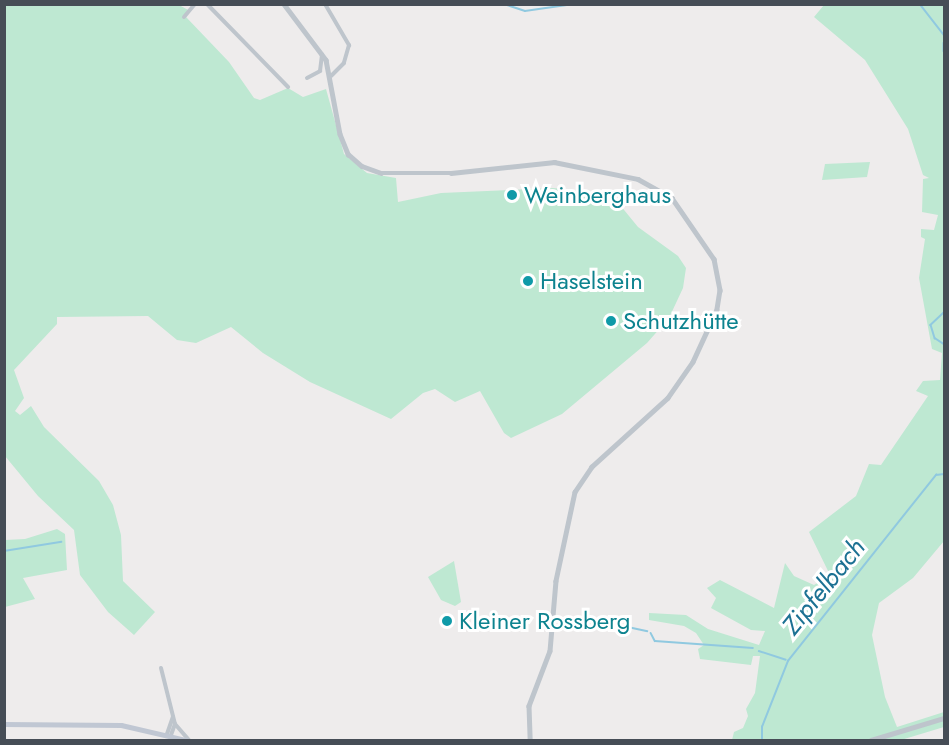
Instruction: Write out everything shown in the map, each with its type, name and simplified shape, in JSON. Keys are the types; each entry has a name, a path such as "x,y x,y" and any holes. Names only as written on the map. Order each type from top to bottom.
{"main road":[{"path":"4,724 121,725 169,734 188,741"}],"street":[{"path":"184,17 195,4"},
{"path":"207,4 288,87"},
{"path":"284,4 322,53 331,76 344,147 355,161 371,171 451,173 535,162 570,164 638,179 672,198 706,242 717,268 720,290 714,320 683,378 656,411 592,467 575,492 556,581 550,651 529,705 530,741"},
{"path":"325,4 349,45 344,63 331,76"},
{"path":"307,78 320,71 322,53"},
{"path":"161,668 175,724 188,741"},
{"path":"169,734 173,713"},
{"path":"871,741 945,718"},
{"path":"169,734 175,724"}],"green space":[{"path":"4,5 179,5 190,11 186,17 229,62 254,98 260,100 288,88 303,97 326,89 344,154 367,173 396,178 398,202 441,193 553,188 611,194 638,227 678,256 686,268 683,288 669,318 647,343 562,414 511,438 504,433 480,391 455,402 435,389 423,393 391,419 310,382 263,353 231,327 196,343 177,340 148,316 57,317 57,324 14,370 24,398 15,411 20,415 31,406 44,427 99,481 113,505 121,535 123,581 155,612 134,635 108,612 80,575 74,530 38,496 5,456"},
{"path":"824,5 944,5 944,541 913,578 879,603 872,635 885,697 897,727 944,712 944,727 901,740 732,740 734,732 743,728 748,716 746,709 755,693 760,656 753,656 751,665 700,659 698,649 704,645 696,633 684,626 649,620 649,613 686,615 708,629 759,645 765,631 751,630 711,608 716,598 707,588 720,580 774,608 785,563 794,576 814,585 830,575 809,532 856,496 869,464 881,465 928,396 916,391 923,381 940,380 942,353 932,349 919,278 925,239 921,237 921,229 934,230 938,215 922,212 923,179 929,178 923,175 908,129 865,60 814,17"},
{"path":"870,162 867,177 822,180 825,164"},
{"path":"57,529 65,534 67,570 23,578 35,599 5,607 5,540 25,539"},
{"path":"454,561 461,602 455,606 441,600 428,577"}],"waterway":[{"path":"504,4 525,11 574,4"},
{"path":"717,4 736,4"},
{"name":"Zipfelbach","path":"920,4 944,35"},
{"name":"Zipfelbach","path":"944,43 944,51"},
{"name":"Zipfelbach","path":"944,313 931,325 935,338 944,344"},
{"name":"Zipfelbach","path":"762,740 762,727 788,661 936,475 944,474"},
{"path":"4,551 61,542"},
{"path":"562,619 607,622"},
{"path":"614,624 647,631"},
{"path":"651,633 655,641 753,648"},
{"path":"759,651 786,660"}],"place":[{"name":"Weinberghaus","path":"512,195"},
{"name":"Haselstein","path":"528,281"},
{"name":"Schutzhütte","path":"611,321"},
{"name":"Kleiner Rossberg","path":"447,621"}]}
